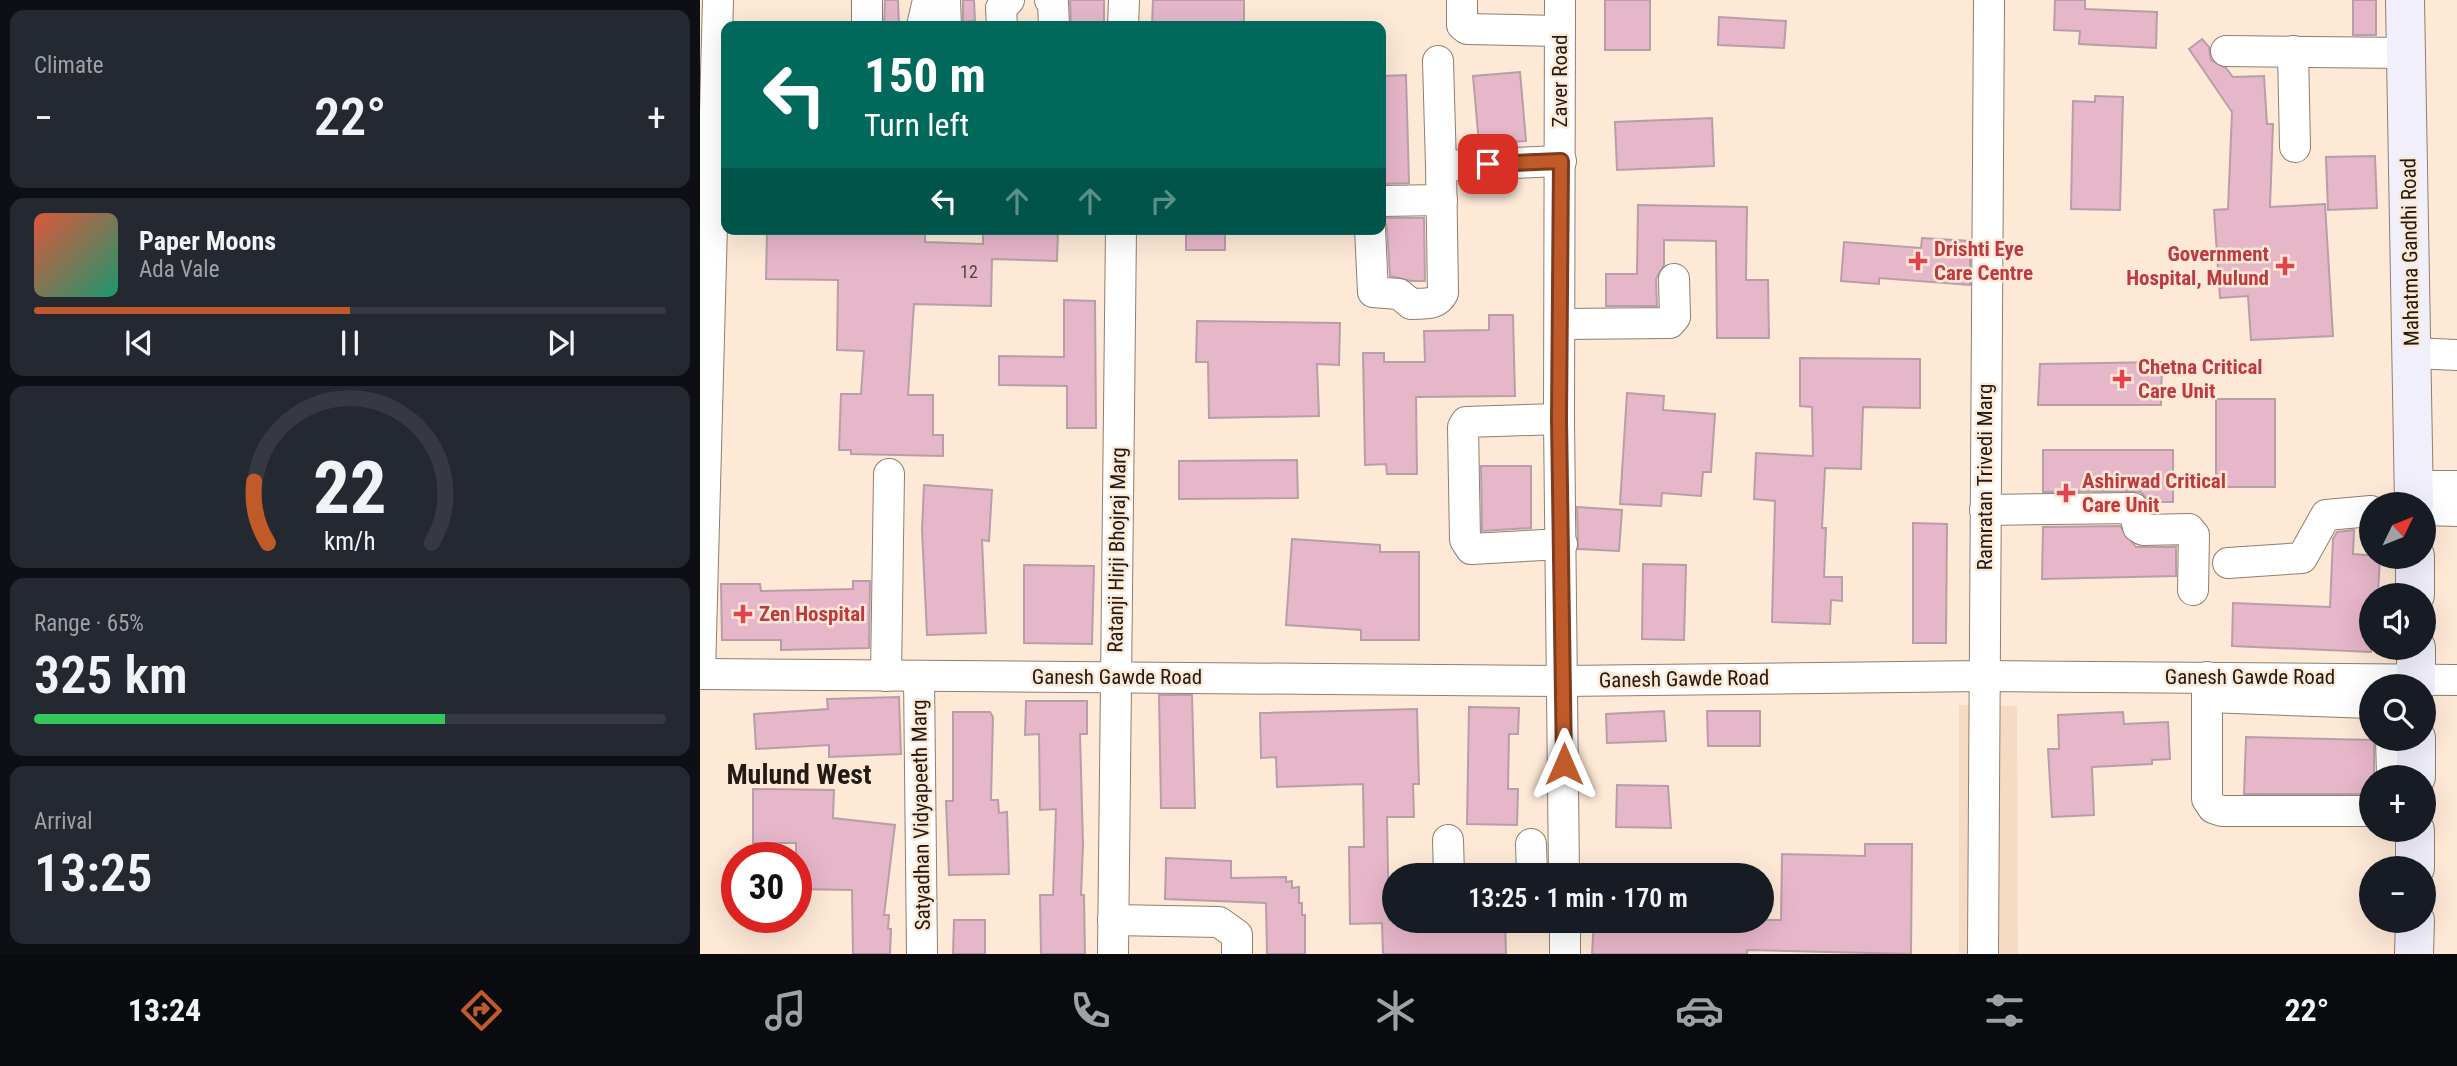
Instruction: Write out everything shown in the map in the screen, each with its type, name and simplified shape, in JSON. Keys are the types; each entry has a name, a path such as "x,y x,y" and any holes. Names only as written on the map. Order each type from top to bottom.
{"main road":[{"name":"Mahatma Gandhi Road","path":"2405,0 2417,492"},
{"path":"2414,954 2415,933"}],"street":[{"path":"700,673 720,192 721,127 715,35 719,0"},
{"path":"867,0 867,21"},
{"path":"923,21 928,0"},
{"path":"945,0 946,21"},
{"path":"1002,21 1001,8 1009,0"},
{"path":"1050,0 1053,3 1054,21"},
{"path":"1123,21 1124,0"},
{"path":"1462,0 1462,25 1466,29 1550,31 1541,0"},
{"name":"Zaver Road","path":"1560,0 1550,31 1561,161 1559,419 1564,863"},
{"name":"Ramratan Trivedi Marg","path":"1983,954 1989,0"},
{"path":"2226,51 2406,53"},
{"path":"2293,51 2295,147"},
{"path":"1370,235 1373,292 1376,295 1399,294 1411,304 1434,302 1443,293 1438,61"},
{"path":"1441,166 1561,161"},
{"path":"1386,201 1442,200"},
{"name":"Ratanji Hirji Bhojraj Marg","path":"1113,954 1121,235"},
{"path":"1561,324 1670,323 1675,317 1674,279"},
{"path":"2413,352 2457,355"},
{"path":"1559,419 1466,422 1463,427 1465,540 1471,549 1562,544"},
{"path":"886,676 889,474"},
{"path":"2436,493 2457,486"},
{"path":"2436,505 2457,511"},
{"path":"1985,510 2133,508 2138,527 2143,530 2189,529 2194,535 2193,590"},
{"path":"2228,563 2302,558 2326,515 2359,512"},
{"name":"Ganesh Gawde Road","path":"700,673 1563,681 1984,676 2207,687 2416,671 2457,680"},
{"name":"Satyadhan Vidyapeeth Marg","path":"919,676 922,954"},
{"path":"2359,702 2207,687 2207,799 2213,808 2222,811 2359,811"},
{"path":"1448,840 1449,863"},
{"path":"1531,844 1532,863"},
{"path":"1113,920 1219,922 1237,935 1237,954"},
{"path":"1564,933 1565,954"}],"shaded area":[{"path":"1959,705 2017,706 2018,954 1959,954"}],"building":[{"path":"885,0 898,0 899,21 884,21"},
{"path":"963,0 974,0 975,21 963,21"},
{"path":"1070,0 1104,0 1104,21 1071,21"},
{"path":"1153,0 1244,0 1244,21 1152,21"},
{"path":"1605,0 1650,0 1650,50 1605,50"},
{"path":"2055,0 2085,0 2085,9 2157,12 2156,48 2079,44 2080,31 2054,30"},
{"path":"2353,0 2376,0 2376,35 2353,35"},
{"path":"1719,17 1786,21 1784,48 1718,45"},
{"path":"2202,39 2209,47 2211,60 2226,68 2233,77 2264,76 2267,124 2273,124 2270,207 2325,204 2333,336 2251,340 2248,296 2220,298 2214,210 2228,209 2232,112 2189,49"},
{"path":"1520,72 1526,141 1479,144 1473,76"},
{"path":"1406,75 1409,183 1386,184 1386,76"},
{"path":"2095,96 2123,97 2120,210 2071,209 2073,101 2095,102"},
{"path":"1712,118 1714,166 1617,170 1615,122"},
{"path":"2375,156 2377,208 2328,210 2326,157"},
{"path":"1638,205 1747,207 1746,280 1768,280 1769,338 1717,338 1716,241 1664,240 1664,265 1656,279 1657,306 1606,306 1606,274 1637,274"},
{"path":"1386,218 1424,218 1425,281 1390,276"},
{"path":"767,235 925,235 925,242 983,244 983,235 1058,235 1057,261 992,259 991,306 914,304 908,395 933,395 933,435 943,435 943,456 851,454 851,450 839,450 841,394 861,394 864,351 837,350 838,280 766,279"},
{"path":"1186,235 1225,235 1225,250 1186,250"},
{"path":"1922,238 1970,241 1970,285 1879,278 1879,284 1841,281 1844,242 1921,248"},
{"path":"1064,300 1095,301 1096,428 1067,428 1067,386 999,385 999,356 1064,357"},
{"path":"1489,315 1513,315 1515,396 1416,397 1417,474 1387,474 1386,464 1365,465 1363,353 1384,353 1384,362 1425,362 1424,331 1489,330"},
{"path":"1197,321 1340,323 1339,365 1317,364 1319,416 1209,418 1208,362 1196,362"},
{"path":"1800,358 1920,359 1920,408 1863,407 1861,469 1825,468 1822,528 1826,528 1824,577 1842,577 1842,601 1831,600 1830,624 1772,622 1775,501 1754,499 1756,453 1813,456 1812,407 1800,406"},
{"path":"2162,362 2161,405 2038,405 2040,364"},
{"path":"1627,393 1664,396 1663,410 1715,414 1711,472 1703,472 1701,496 1662,493 1661,506 1620,504"},
{"path":"2216,399 2275,399 2275,487 2216,487"},
{"path":"2043,450 2173,450 2173,502 2149,502 2141,492 2133,491 2043,492"},
{"path":"1297,460 1298,498 1179,499 1179,461"},
{"path":"1481,466 1531,466 1531,528 1482,531"},
{"path":"924,485 992,490 989,541 982,540 986,633 927,635 922,530"},
{"path":"1577,507 1622,510 1619,551 1578,549"},
{"path":"1913,523 1947,524 1946,643 1913,643"},
{"path":"2120,526 2136,547 2176,547 2176,576 2042,579 2043,527"},
{"path":"2354,530 2353,554 2359,554 2359,569 2379,569 2379,583 2359,583 2359,651 2232,646 2233,603 2330,607 2333,539 2337,532"},
{"path":"1292,539 1380,545 1380,552 1419,552 1419,640 1361,640 1361,630 1286,625"},
{"path":"1643,564 1686,565 1684,640 1642,639"},
{"path":"1024,565 1094,566 1092,644 1024,643"},
{"path":"853,581 870,581 869,648 781,650 781,640 722,640 721,584 760,584 761,591 853,589"},
{"path":"1159,695 1192,695 1195,808 1161,808"},
{"path":"899,697 901,754 829,757 829,745 756,749 754,714 828,709 827,699"},
{"path":"1026,701 1087,701 1087,734 1080,734 1083,845 1081,895 1084,895 1085,954 1041,954 1040,895 1053,895 1056,809 1040,810 1039,734 1025,735"},
{"path":"1469,707 1519,708 1518,734 1509,734 1508,789 1518,789 1517,825 1467,824"},
{"path":"1417,709 1419,784 1413,784 1414,817 1387,817 1388,863 1382,863 1382,923 1350,924 1349,847 1364,847 1363,784 1277,787 1276,757 1261,758 1260,713"},
{"path":"1664,711 1666,741 1607,743 1606,714"},
{"path":"1707,711 1760,711 1760,746 1708,746"},
{"path":"953,712 990,712 993,717 991,800 998,800 999,813 1007,812 1009,874 949,875 946,801 953,801"},
{"path":"2123,712 2124,724 2168,722 2170,759 2152,760 2152,764 2092,767 2094,815 2052,817 2048,749 2059,749 2058,715"},
{"path":"2246,737 2359,740 2359,751 2374,751 2374,765 2359,765 2359,794 2244,794"},
{"path":"1617,785 1668,786 1671,828 1616,827"},
{"path":"753,789 834,790 833,818 895,825 884,915 889,915 890,954 853,954 852,890 812,889 812,842 753,842"},
{"path":"1865,844 1912,844 1911,954 1747,950 1747,954 1592,954 1593,933 1774,933 1774,920 1781,920 1782,854 1865,856"},
{"path":"1166,858 1231,861 1231,878 1286,877 1286,882 1292,881 1292,888 1299,887 1299,903 1302,903 1302,915 1305,915 1305,954 1267,954 1266,903 1165,899"},
{"path":"954,920 985,920 985,954 953,954"},
{"path":"1382,933 1505,933 1506,954 1383,954"}],"place":[{"name":"Drishti Eye Care Centre","path":"1918,261"},
{"name":"Government Hospital, Mulund","path":"2285,266"},
{"name":"Chetna Critical Care Unit","path":"2122,379"},
{"name":"Ashirwad Critical Care Unit","path":"2066,493"},
{"name":"Zen Hospital","path":"743,614"}],"district":[{"name":"Mulund West","path":"799,774"}],"route":[{"path":"1488,164 1561,161 1562,357 1559,419 1564,764"}]}
